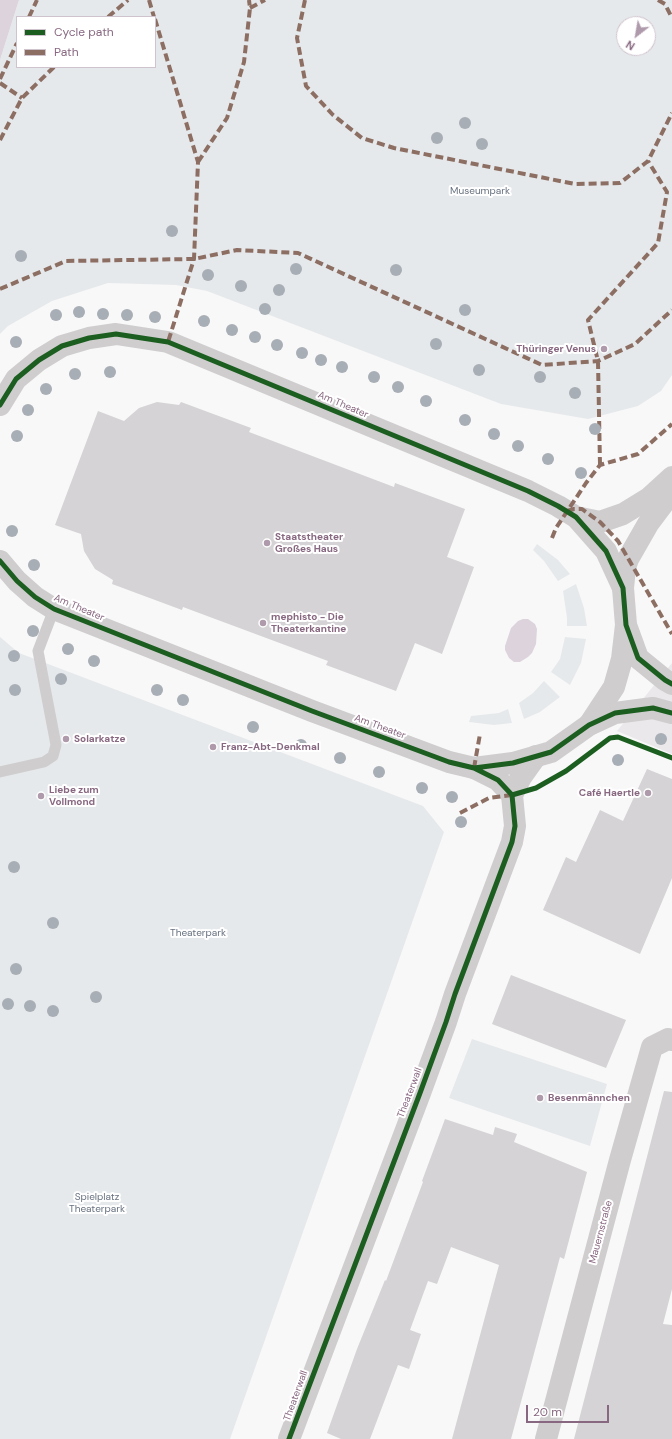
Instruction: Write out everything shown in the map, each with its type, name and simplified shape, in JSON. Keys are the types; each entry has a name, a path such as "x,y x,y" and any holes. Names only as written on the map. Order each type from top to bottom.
{"street":[{"name":"Am Theater","path":"0,405 16,379 39,360 62,346 89,338 116,334 168,342 528,491 576,517 606,551 622,588 626,625 622,659 614,687 589,725 551,752 513,764 474,768 449,762 326,716 54,609 35,597 17,581 0,561"},
{"path":"576,517 600,522 623,514 649,498 672,477"},
{"path":"622,588 628,559 648,524 672,492"},
{"path":"626,625 638,658 672,684"},
{"path":"589,725 615,713 653,708 672,713"},
{"path":"474,768 498,780 512,795 521,777 536,756"},
{"name":"Theaterwall","path":"290,1439 512,842 515,826 512,795"},
{"name":"Mauernstraße","path":"546,1439 620,1160 652,1047 668,1039 672,1040"}],"lane":[{"path":"0,772 44,762 53,756 56,745 38,652 54,609"}],"shaded area":[{"path":"0,0 19,0 0,60"},
{"path":"528,619 535,624 537,629 536,644 532,653 528,657 520,662 514,662 509,658 505,650 505,646 511,628 518,621"},
{"path":"672,663 672,754 617,731"}],"green space":[{"name":"Museumpark","path":"19,0 672,0 672,375 661,391 638,406 588,419 501,404 207,291 176,285 108,283 52,301 8,326 0,334 0,60"},
{"path":"537,544 558,560 570,574 558,581 544,561 533,550"},
{"path":"576,584 584,608 587,626 567,626 563,591"},
{"name":"Theaterpark","path":"0,637 19,653 423,806 444,832 230,1439 0,1439"},
{"path":"565,637 586,639 581,663 570,685 551,672 560,659"},
{"path":"544,681 560,697 540,712 524,719 519,703 533,693"},
{"path":"508,709 512,723 494,725 469,722 471,716 499,713"},
{"path":"472,1039 607,1084 590,1146 449,1098"}],"building":[{"name":"Staatstheater Großes Haus","path":"157,402 179,405 181,402 251,428 249,432 394,487 395,483 465,509 447,557 474,567 442,654 415,643 396,691 326,665 328,661 183,607 182,610 112,584 113,580 95,569 84,551 81,534 55,525 98,411 124,421 139,408"},
{"path":"647,769 672,779 672,878 640,954 543,910 566,857 576,862 600,810 623,821"},
{"path":"511,975 626,1020 606,1068 492,1024"},
{"path":"664,1091 672,1092 672,1289 663,1324 672,1325 672,1439 574,1439"},
{"path":"445,1119 493,1135 495,1127 517,1134 514,1142 587,1172 564,1259 560,1257 511,1439 452,1439 499,1265 451,1247 437,1284 428,1281 410,1330 421,1334 409,1369 398,1365 370,1439 341,1439 327,1433 357,1349 385,1280 386,1281"}],"marked path":[{"path":"29,16 37,0"},
{"path":"109,16 128,0"},
{"path":"149,0 154,16"},
{"path":"198,162 227,118 244,62 250,8 249,0"},
{"path":"250,8 265,0"},
{"path":"305,0 297,38 306,86 333,115 362,138 394,148 575,184 620,183 648,161 672,113"},
{"path":"658,0 665,4 672,18"},
{"path":"156,22 198,162 194,259 168,342"},
{"path":"0,79 16,45"},
{"path":"0,140 22,98 53,68"},
{"path":"0,83 22,98"},
{"path":"600,465 598,361 588,320 658,243 667,192 648,161"},
{"path":"0,289 66,261 194,259 237,250 298,253 542,365 598,361 635,344 672,310"},
{"path":"552,538 556,528 600,465 638,454 672,424"},
{"path":"567,511 582,509 600,522 618,541 672,634"},
{"path":"474,768 480,734"},
{"path":"460,813 489,798 513,795"}],"cycle path":[{"path":"0,405 16,379 39,360 62,346 89,338 116,334 168,342 528,491 576,517 606,551 623,588 626,625 638,658 672,684"},
{"path":"0,561 17,581 35,597 54,609 312,711 449,762 474,768 513,763 551,752 589,725 615,713 653,708 672,713"},
{"path":"512,795 536,788 566,771 610,738 618,737 672,758"},
{"path":"289,1439 420,1093 455,994 512,842 515,826 512,795 498,780 474,768"}],"place":[{"name":"Thüringer Venus","path":"604,349"},
{"name":"Staatstheater Großes Haus","path":"267,543"},
{"name":"mephisto - Die Theaterkantine","path":"263,623"},
{"name":"Solarkatze","path":"66,739"},
{"name":"Franz-Abt-Denkmal","path":"213,747"},
{"name":"Café Haertle","path":"648,793"},
{"name":"Liebe zum Vollmond","path":"41,796"},
{"name":"Besenmännchen","path":"540,1098"}],"park label":[{"name":"Spielplatz Theaterpark","path":"97,1202"}]}
